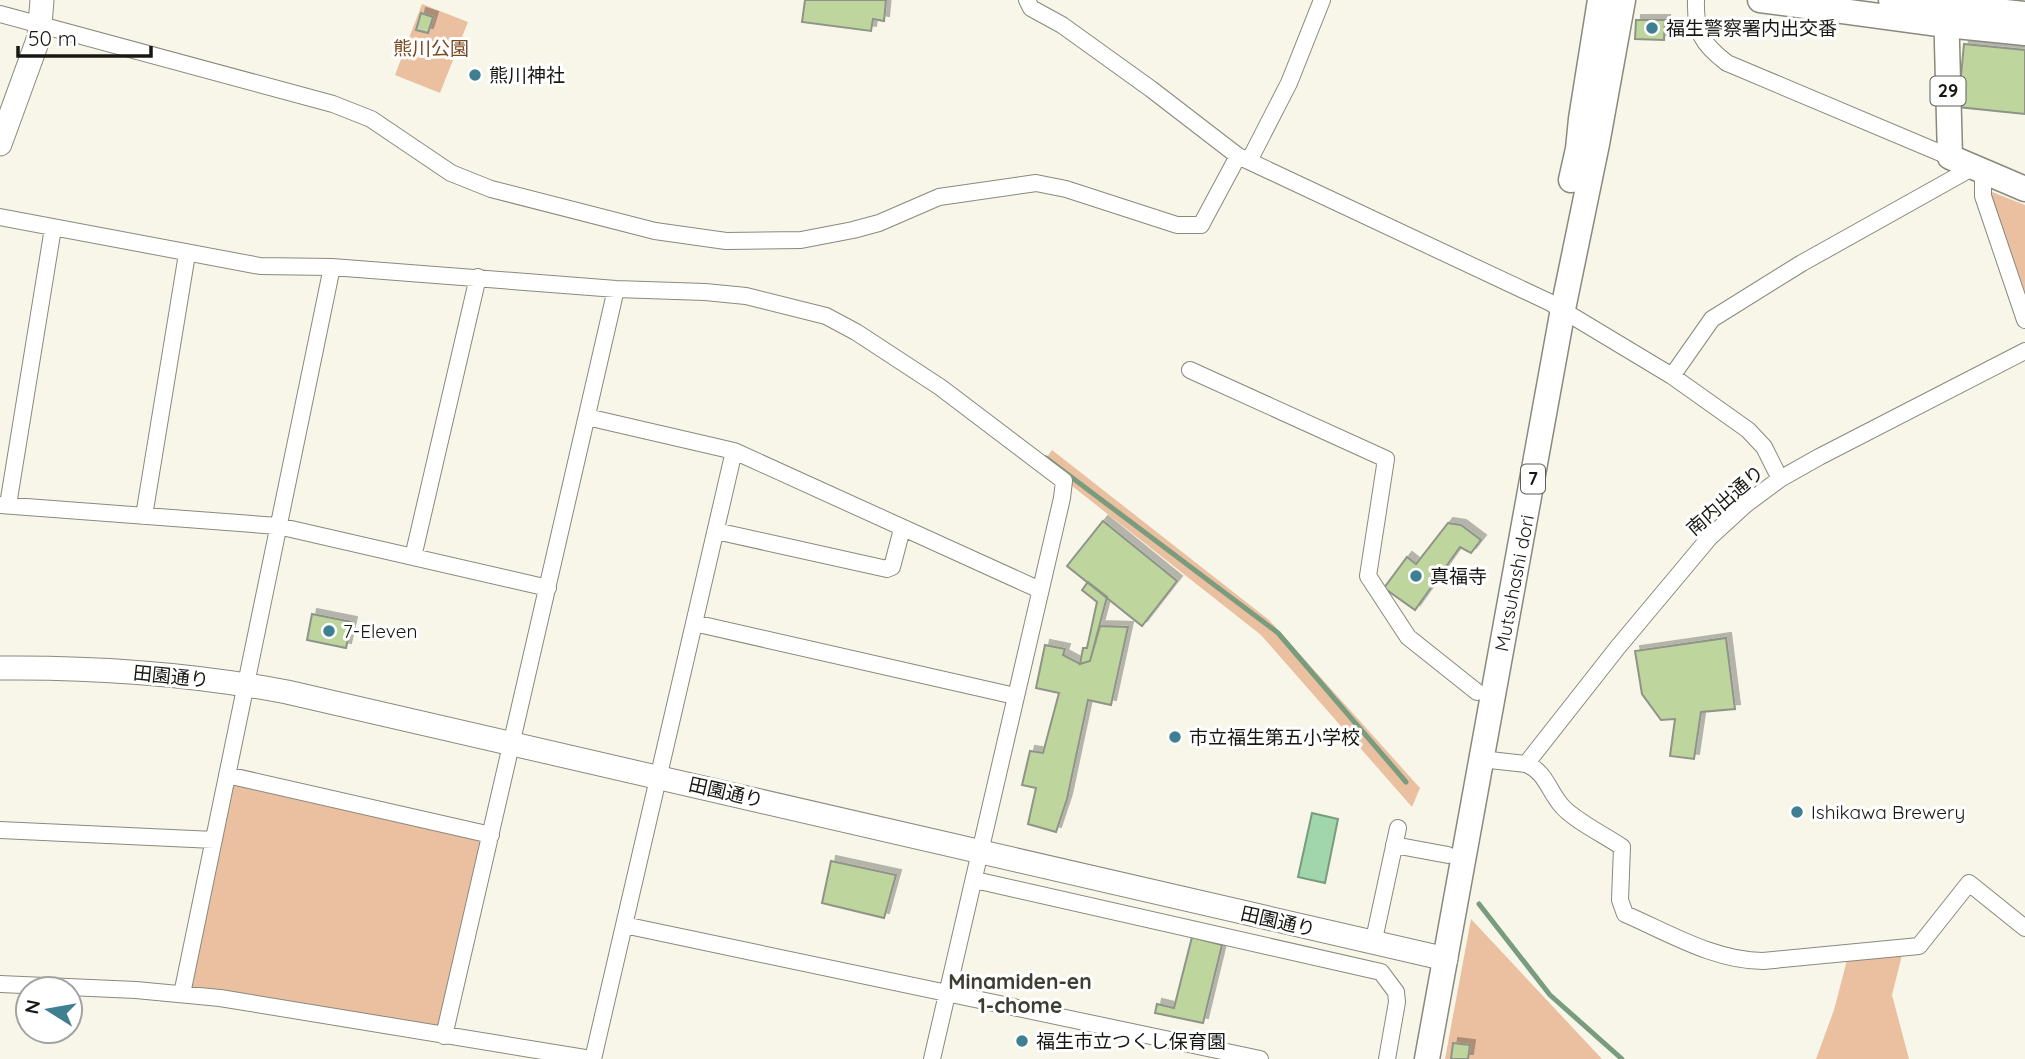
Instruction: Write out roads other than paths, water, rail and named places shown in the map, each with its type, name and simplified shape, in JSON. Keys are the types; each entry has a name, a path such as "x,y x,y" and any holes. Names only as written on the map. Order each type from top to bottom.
{"main road":[{"name":"Mutsuhashi dori","path":"1438,958 1481,759 1556,305 1600,0"},
{"name":"Mutsuhashi dori","path":"1438,958 1448,855 1478,692 1556,305 1597,144 1623,0"},
{"path":"1760,0 2025,14"},
{"path":"1891,0 1946,10 2025,33"},
{"name":"29","path":"1946,10 1968,166"},
{"path":"1968,166 2025,189"},
{"name":"7","path":"1411,1059 1438,958"},
{"name":"7","path":"1427,1059 1438,958"}],"street":[{"path":"0,144 26,76 41,24 43,0"},
{"path":"1027,0 1031,8 1073,33 1243,159 1556,305 1672,376 1748,430 1764,447 1780,479"},
{"path":"0,14 333,104 371,119 451,173 491,190 655,231 726,241 801,240 840,233 879,223 939,197 1036,183 1066,189 1177,225 1201,225 1289,83 1322,0"},
{"path":"1696,0 1696,16 1701,36 1708,49 1727,63 1968,166 1983,196 2025,320"},
{"path":"1672,376 1712,318 1968,166"},
{"path":"0,217 260,266 332,267 616,289 746,296 826,316 856,332 940,387 1064,481 932,1059"},
{"path":"53,228 4,505 278,526 548,587"},
{"path":"144,516 187,254"},
{"path":"182,994 332,267"},
{"path":"414,557 478,277"},
{"path":"444,1036 616,289"},
{"name":"南内出通り","path":"1526,764 1618,647 1710,537 1745,505 1780,479 1989,367 2025,351"},
{"path":"1190,370 1386,458 1368,576 1408,637 1478,692"},
{"path":"587,417 734,451 1040,590"},
{"path":"0,984 220,998 592,1059 734,451"},
{"path":"716,531 887,569 892,567 902,528"},
{"path":"694,623 1015,696"},
{"name":"田園通り","path":"0,667 72,667 155,673 244,684 512,743 1438,958"},
{"path":"1481,759 1526,764 1535,768 1562,807 1622,846 1620,900 1625,914 1704,949 1742,961 1919,946 1969,883 2025,928"},
{"path":"227,775 491,835"},
{"path":"1373,944 1398,828"},
{"path":"0,830 214,840"},
{"path":"1394,845 1448,855"},
{"path":"975,880 1381,972 1396,992 1397,1002 1387,1059"},
{"path":"624,925 1260,1059"}],"waterway":[{"path":"1046,458 1278,633 1406,782"},
{"path":"1479,904 1550,995 1622,1059"}],"place":[{"name":"福生警察署内出交番","path":"1652,28"},
{"name":"熊川神社","path":"475,75"},
{"name":"真福寺","path":"1416,576"},
{"name":"7-Eleven","path":"329,631"},
{"name":"市立福生第五小学校","path":"1175,737"},
{"name":"Ishikawa Brewery","path":"1797,812"},
{"name":"福生市立つくし保育園","path":"1022,1041"}],"district":[{"name":"Minamiden-en 1-chome","path":"1020,994"}],"park label":[{"name":"熊川公園","path":"431,48"}]}
